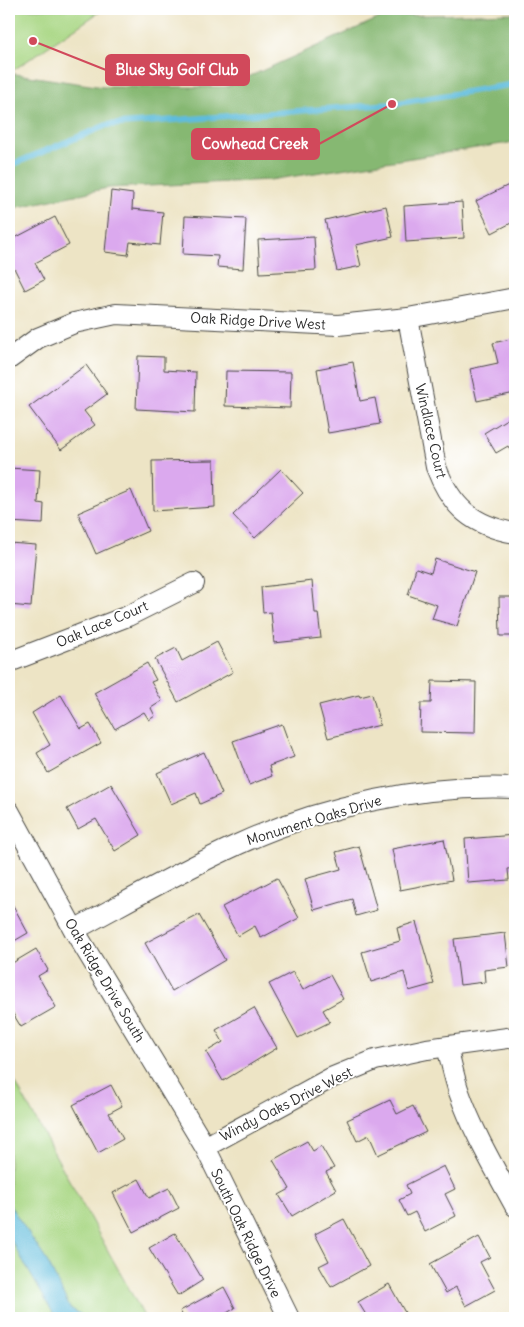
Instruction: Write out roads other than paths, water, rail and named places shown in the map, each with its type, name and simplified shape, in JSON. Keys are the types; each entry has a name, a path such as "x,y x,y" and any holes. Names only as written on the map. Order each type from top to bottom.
{"street":[{"name":"Oak Ridge Drive West","path":"9,359 38,338 74,323 116,314 338,325 408,318 515,298"},
{"name":"Windlace Court","path":"408,318 436,466 445,490 464,511 487,526 515,533"},
{"name":"Oak Lace Court","path":"9,662 128,616 194,583"},
{"name":"Monument Oaks Drive","path":"74,930 240,843 291,824 349,806 391,796 483,788 515,788"},
{"name":"Oak Ridge Drive South","path":"9,811 74,930 205,1147"},
{"name":"Windy Oaks Drive West","path":"205,1147 340,1074 375,1060 426,1049 515,1037"},
{"path":"447,1047 459,1092 471,1121 486,1155 515,1206"},
{"name":"South Oak Ridge Drive","path":"205,1147 289,1318"}],"water":[{"path":"9,1204 47,1261 70,1308 87,1318 56,1318 9,1237"}],"waterway":[{"path":"9,166 107,125 392,104 515,84"}],"place":[{"name":"Blue Sky Golf Club","path":"33,41"},
{"name":"Cowhead Creek","path":"392,104"}]}
